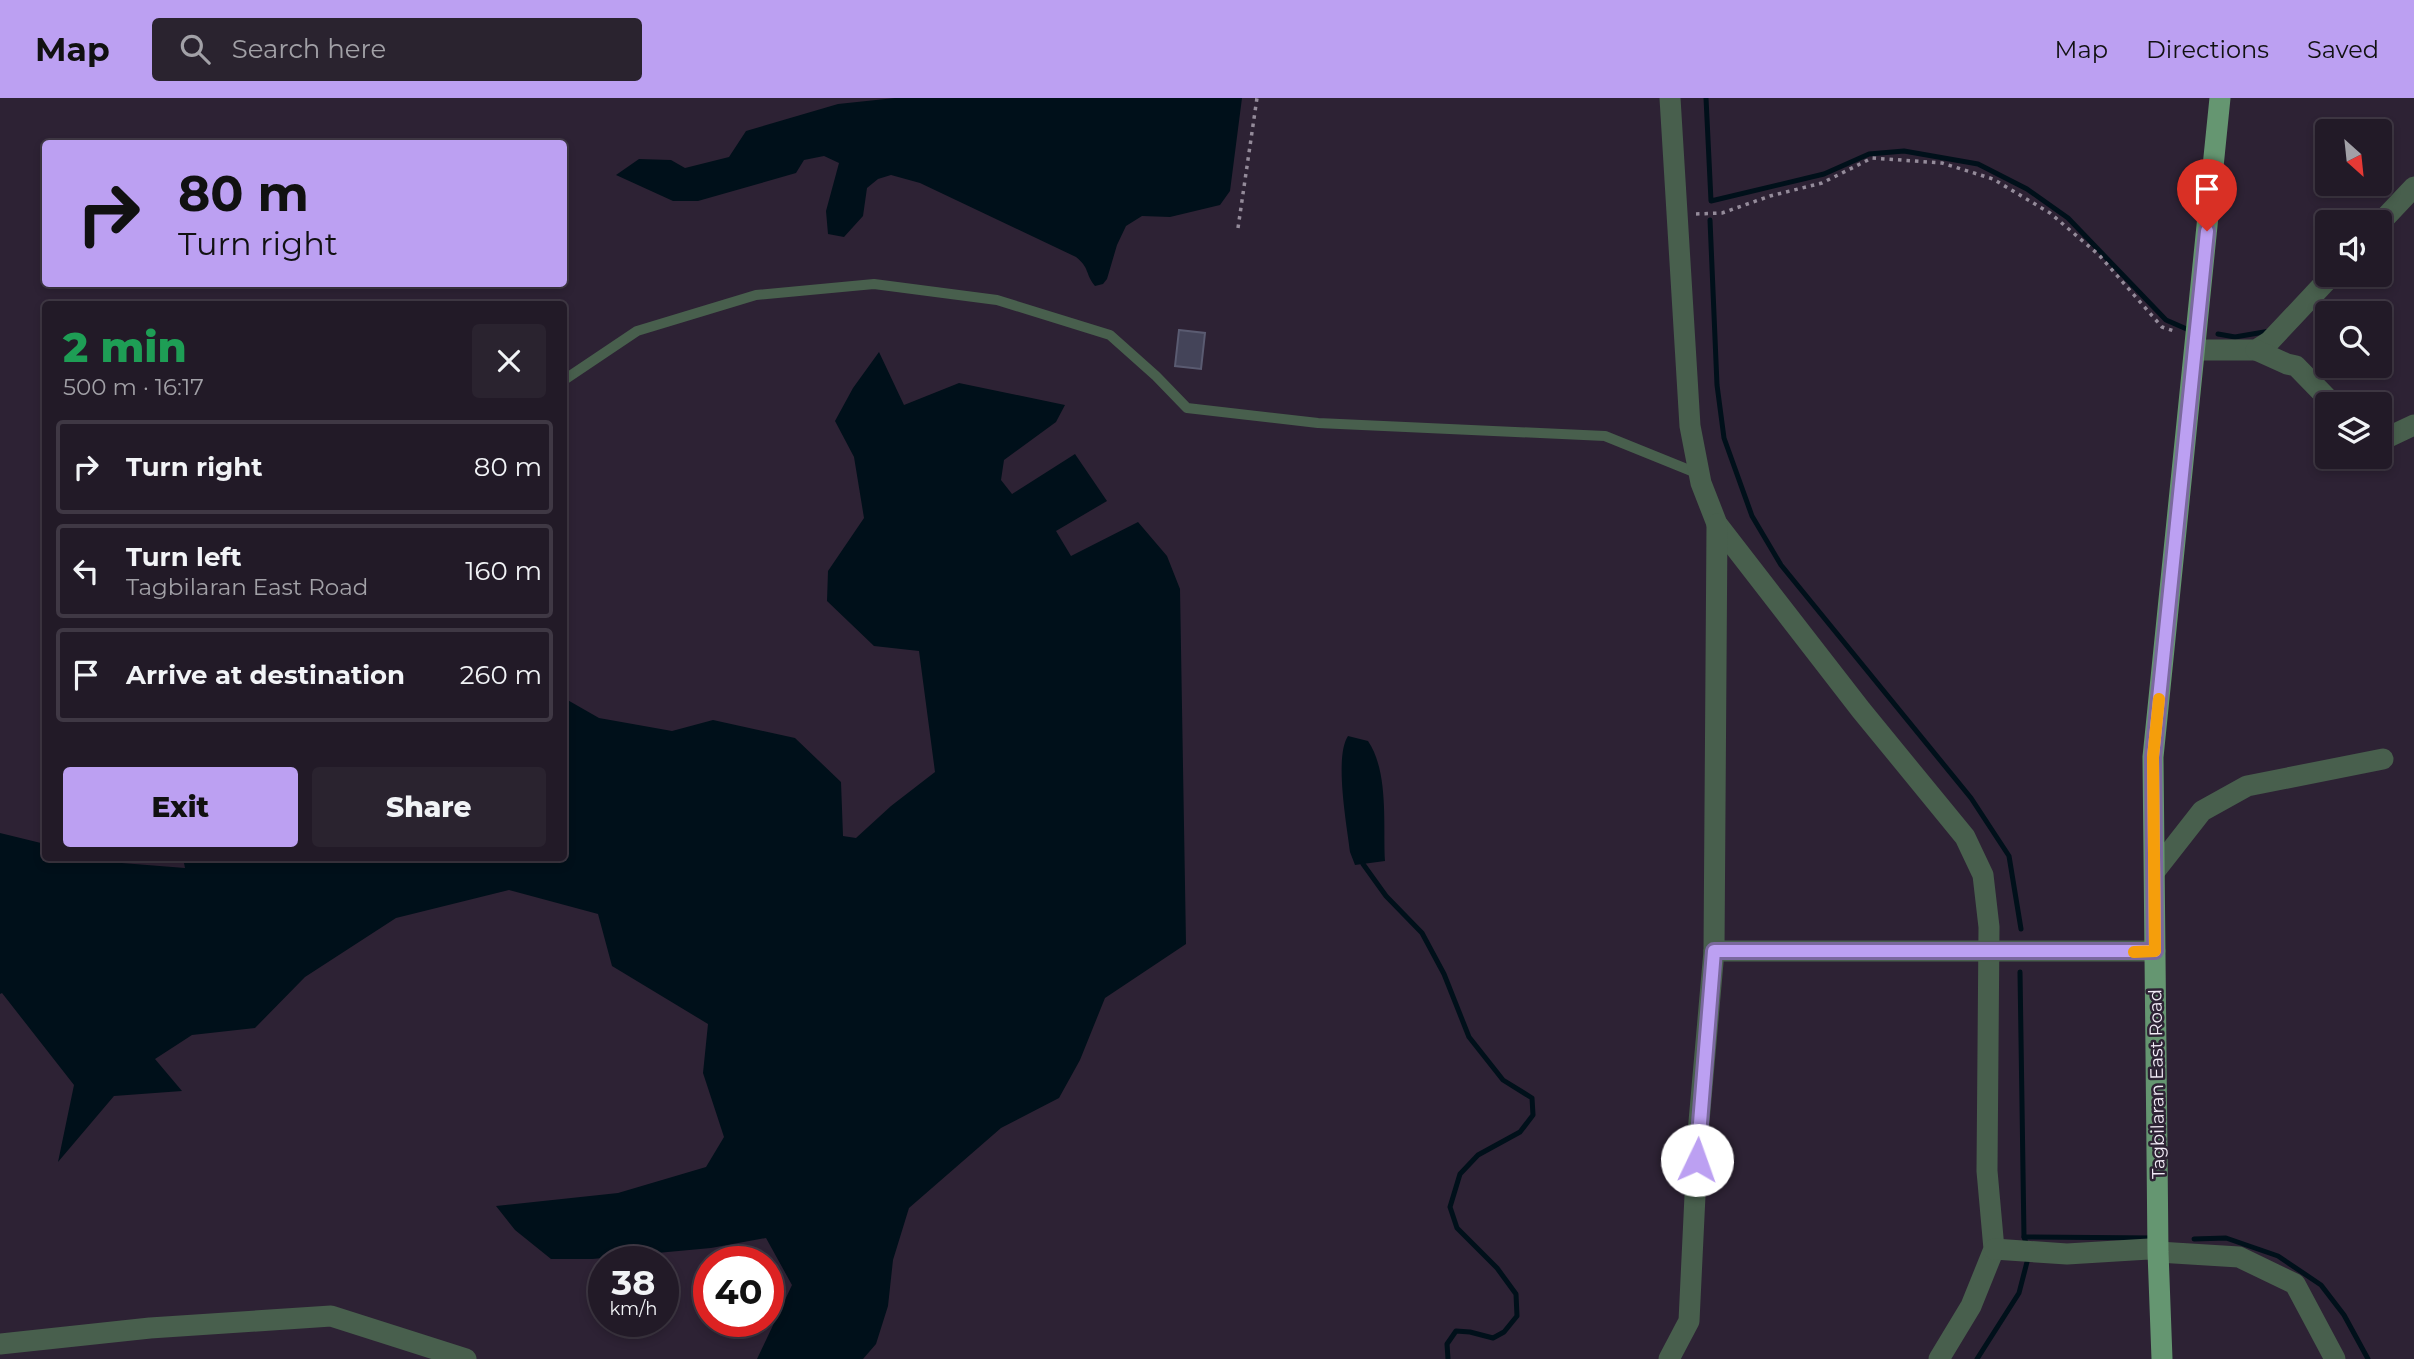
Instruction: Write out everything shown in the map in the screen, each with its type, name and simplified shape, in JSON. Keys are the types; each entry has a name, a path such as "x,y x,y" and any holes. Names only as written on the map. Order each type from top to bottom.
{"main road":[{"name":"Tagbilaran East Road","path":"2162,1359 2158,1252 2153,757 2220,98"}],"street":[{"path":"1670,98 1690,426 1701,483 1717,524 1861,710 1965,837 1983,875 1989,927 1987,1171 1994,1249 1971,1306 1939,1359"},
{"path":"2392,210 2414,187"},
{"path":"2256,350 2270,341 2321,287"},
{"path":"2195,344 2256,350 2296,366 2321,392"},
{"path":"2392,435 2414,425"},
{"path":"1669,1359 1689,1321 1698,1133 1714,951 1717,524"},
{"path":"2155,871 2202,811 2247,786 2383,759"},
{"path":"1714,951 2155,951"},
{"path":"1994,1249 2067,1254 2149,1250 2239,1257 2295,1284 2335,1359"},
{"path":"0,1344 150,1328 331,1316 466,1359"}],"lane":[{"path":"567,378 637,331 756,295 873,284 997,300 1110,335 1187,408 1318,423 1605,436 1694,472 1701,483"}],"path":[{"path":"1238,228 1257,98"},
{"path":"1676,215 1723,213 1770,196 1822,183 1872,158 1942,163 1993,179 2050,213 2099,256 2162,327 2195,344"}],"water":[{"path":"895,98 1242,98 1230,191 1220,205 1170,217 1142,216 1126,226 1107,279 1103,284 1095,286 1076,257 920,183 891,175 878,179 867,188 863,216 844,237 828,234 826,211 839,163 824,156 804,160 796,173 698,201 673,201 616,175 639,159 671,160 685,168 729,157 746,131 838,104"},
{"path":"879,352 904,405 959,383 1065,405 1056,422 1004,460 1001,480 1012,494 1075,454 1107,501 1056,531 1071,556 1138,522 1167,556 1180,589 1186,944 1105,998 1080,1060 1059,1098 1001,1128 909,1208 893,1260 888,1306 876,1344 863,1359 757,1359 767,1337 784,1337 784,1302 792,1285 784,1271 784,1246 770,1246 766,1238 722,1246 693,1246 693,1250 679,1251 679,1246 588,1246 588,1259 551,1259 515,1230 496,1206 618,1193 706,1167 724,1137 703,1073 708,1024 612,966 598,914 509,890 396,918 305,977 255,1028 192,1035 155,1059 182,1091 114,1096 58,1162 74,1085 2,993 0,994 0,833 42,843 42,861 108,861 185,868 184,861 567,861 567,700 599,718 672,731 713,720 795,738 841,782 843,836 856,838 891,806 935,772 919,651 874,646 827,601 828,571 864,518 854,457 835,421 853,388"},
{"path":"1348,736 1368,741 1375,754 1384,799 1385,861 1355,865 1350,852 1342,775 1344,746"}],"building":[{"path":"1179,330 1205,333 1201,369 1175,366"}],"waterway":[{"path":"1706,98 1711,201 1824,174 1869,154 1904,151 1978,164 2027,189 2068,218 2166,320 2189,330"},
{"path":"1710,220 1717,385 1724,438 1752,516 1781,565 1971,798 2009,856 2021,929"},
{"path":"2218,334 2235,337 2270,331"},
{"path":"1363,864 1386,896 1422,933 1444,974 1469,1037 1503,1080 1532,1098 1533,1115 1520,1132 1478,1155 1460,1174 1450,1207 1457,1228 1497,1268 1516,1294 1517,1316 1504,1332 1493,1338 1456,1331 1447,1344 1448,1359"},
{"path":"2020,972 2024,1237 2027,1246"},
{"path":"2024,1237 2154,1238"},
{"path":"2194,1239 2226,1238 2278,1256 2321,1285 2344,1315 2368,1359"},
{"path":"1977,1359 2019,1293 2027,1262"}],"slow traffic":[{"path":"2134,952 2155,951 2153,757 2159,699"}],"route":[{"path":"1697,1160 1714,951 2155,951 2153,757 2207,231"}]}
